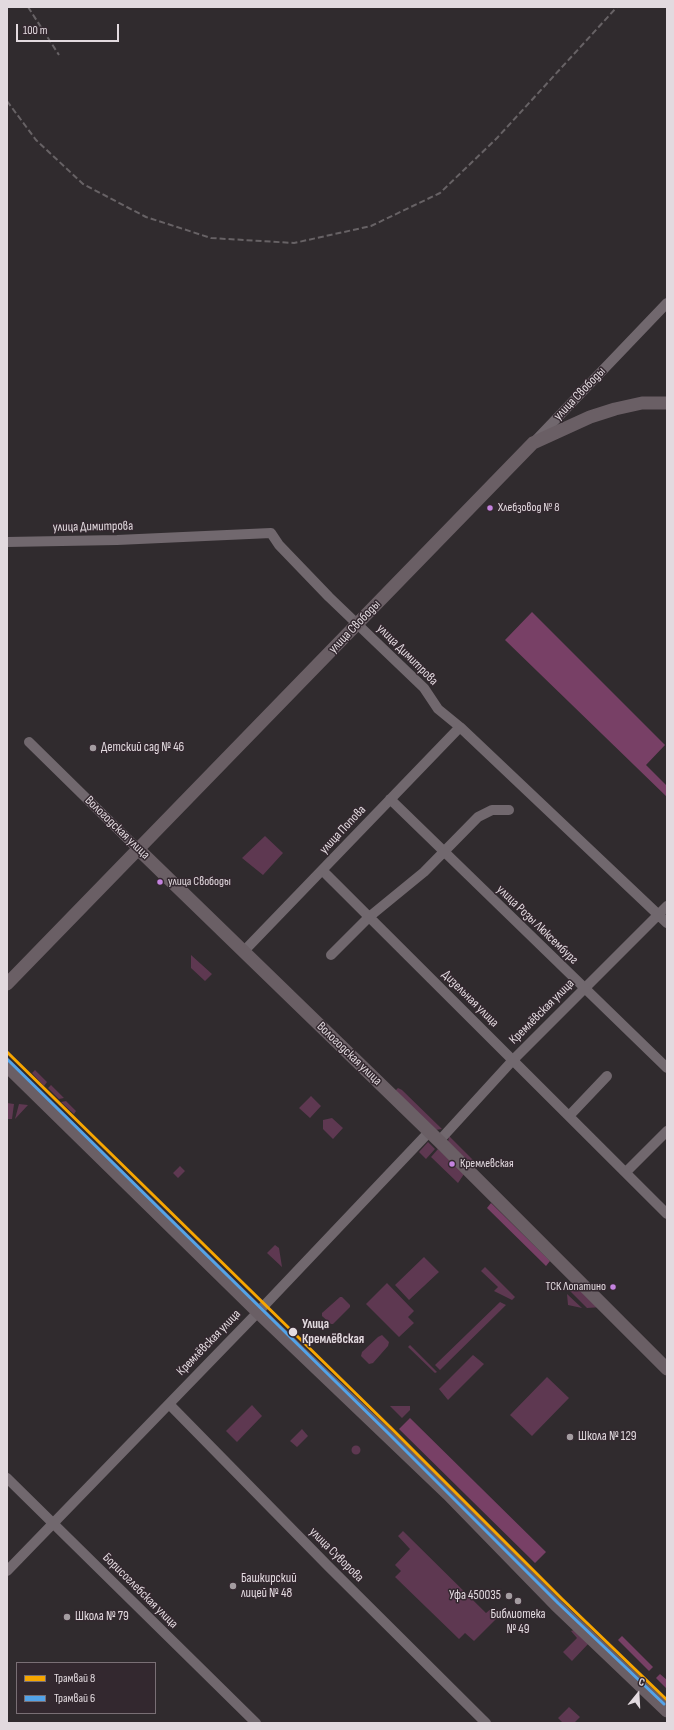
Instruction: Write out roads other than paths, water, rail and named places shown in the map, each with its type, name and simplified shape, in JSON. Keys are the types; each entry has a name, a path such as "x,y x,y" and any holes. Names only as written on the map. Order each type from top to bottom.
{"main road":[{"path":"533,443 590,417 615,409 642,403 667,402"},
{"name":"улица Свободы","path":"7,984 138,848 358,625 533,443"},
{"name":"Вологодская улица","path":"138,848 439,1141 667,1369"},
{"path":"7,1066 258,1312 448,1494 556,1605 667,1711"}],"street":[{"name":"улица Свободы","path":"533,443 667,303"},
{"name":"улица Димитрова","path":"7,542 117,540 271,533 279,545 358,625 424,688 438,708 460,727 667,923"},
{"name":"улица Попова","path":"244,951 323,871 460,727"},
{"name":"Вологодская улица","path":"29,742 138,848"},
{"name":"улица Розы Люксембург","path":"390,799 667,1068"},
{"path":"332,955 369,917 424,872 478,817 492,810 509,810"},
{"name":"Дизельная улица","path":"323,871 667,1212"},
{"name":"Кремлёвская улица","path":"439,1141 513,1060 667,906"},
{"path":"569,1116 607,1076"},
{"path":"626,1172 667,1131"},
{"name":"Кремлёвская улица","path":"7,1571 258,1312 429,1132"},
{"name":"улица Суворова","path":"169,1404 328,1566 486,1723"},
{"name":"Борисоглебская улица","path":"7,1478 256,1723"}],"railway":[{"path":"28,7 59,55"},
{"path":"7,101 36,140 83,184 146,217 211,238 294,243 371,226 440,193 497,138 617,7"}],"tram line":[{"name":"8","path":"7,1052 392,1429 562,1599 667,1700"},
{"name":"6","path":"7,1059 388,1433 558,1603 664,1704"}],"place":[{"name":"Хлебзовод № 8","path":"490,508"},
{"name":"Детский сад № 46","path":"93,748"},
{"name":"улица Свободы","path":"160,882"},
{"name":"Кремлевская","path":"452,1164"},
{"name":"ТСК Лопатино","path":"613,1287"},
{"name":"Улица Кремлёвская","path":"293,1332"},
{"name":"Школа № 129","path":"570,1437"},
{"name":"Башкирский лицей № 48","path":"233,1586"},
{"name":"Уфа 450035","path":"509,1596"},
{"name":"Библиотека № 49","path":"518,1601"},
{"name":"Школа № 79","path":"67,1617"}]}
